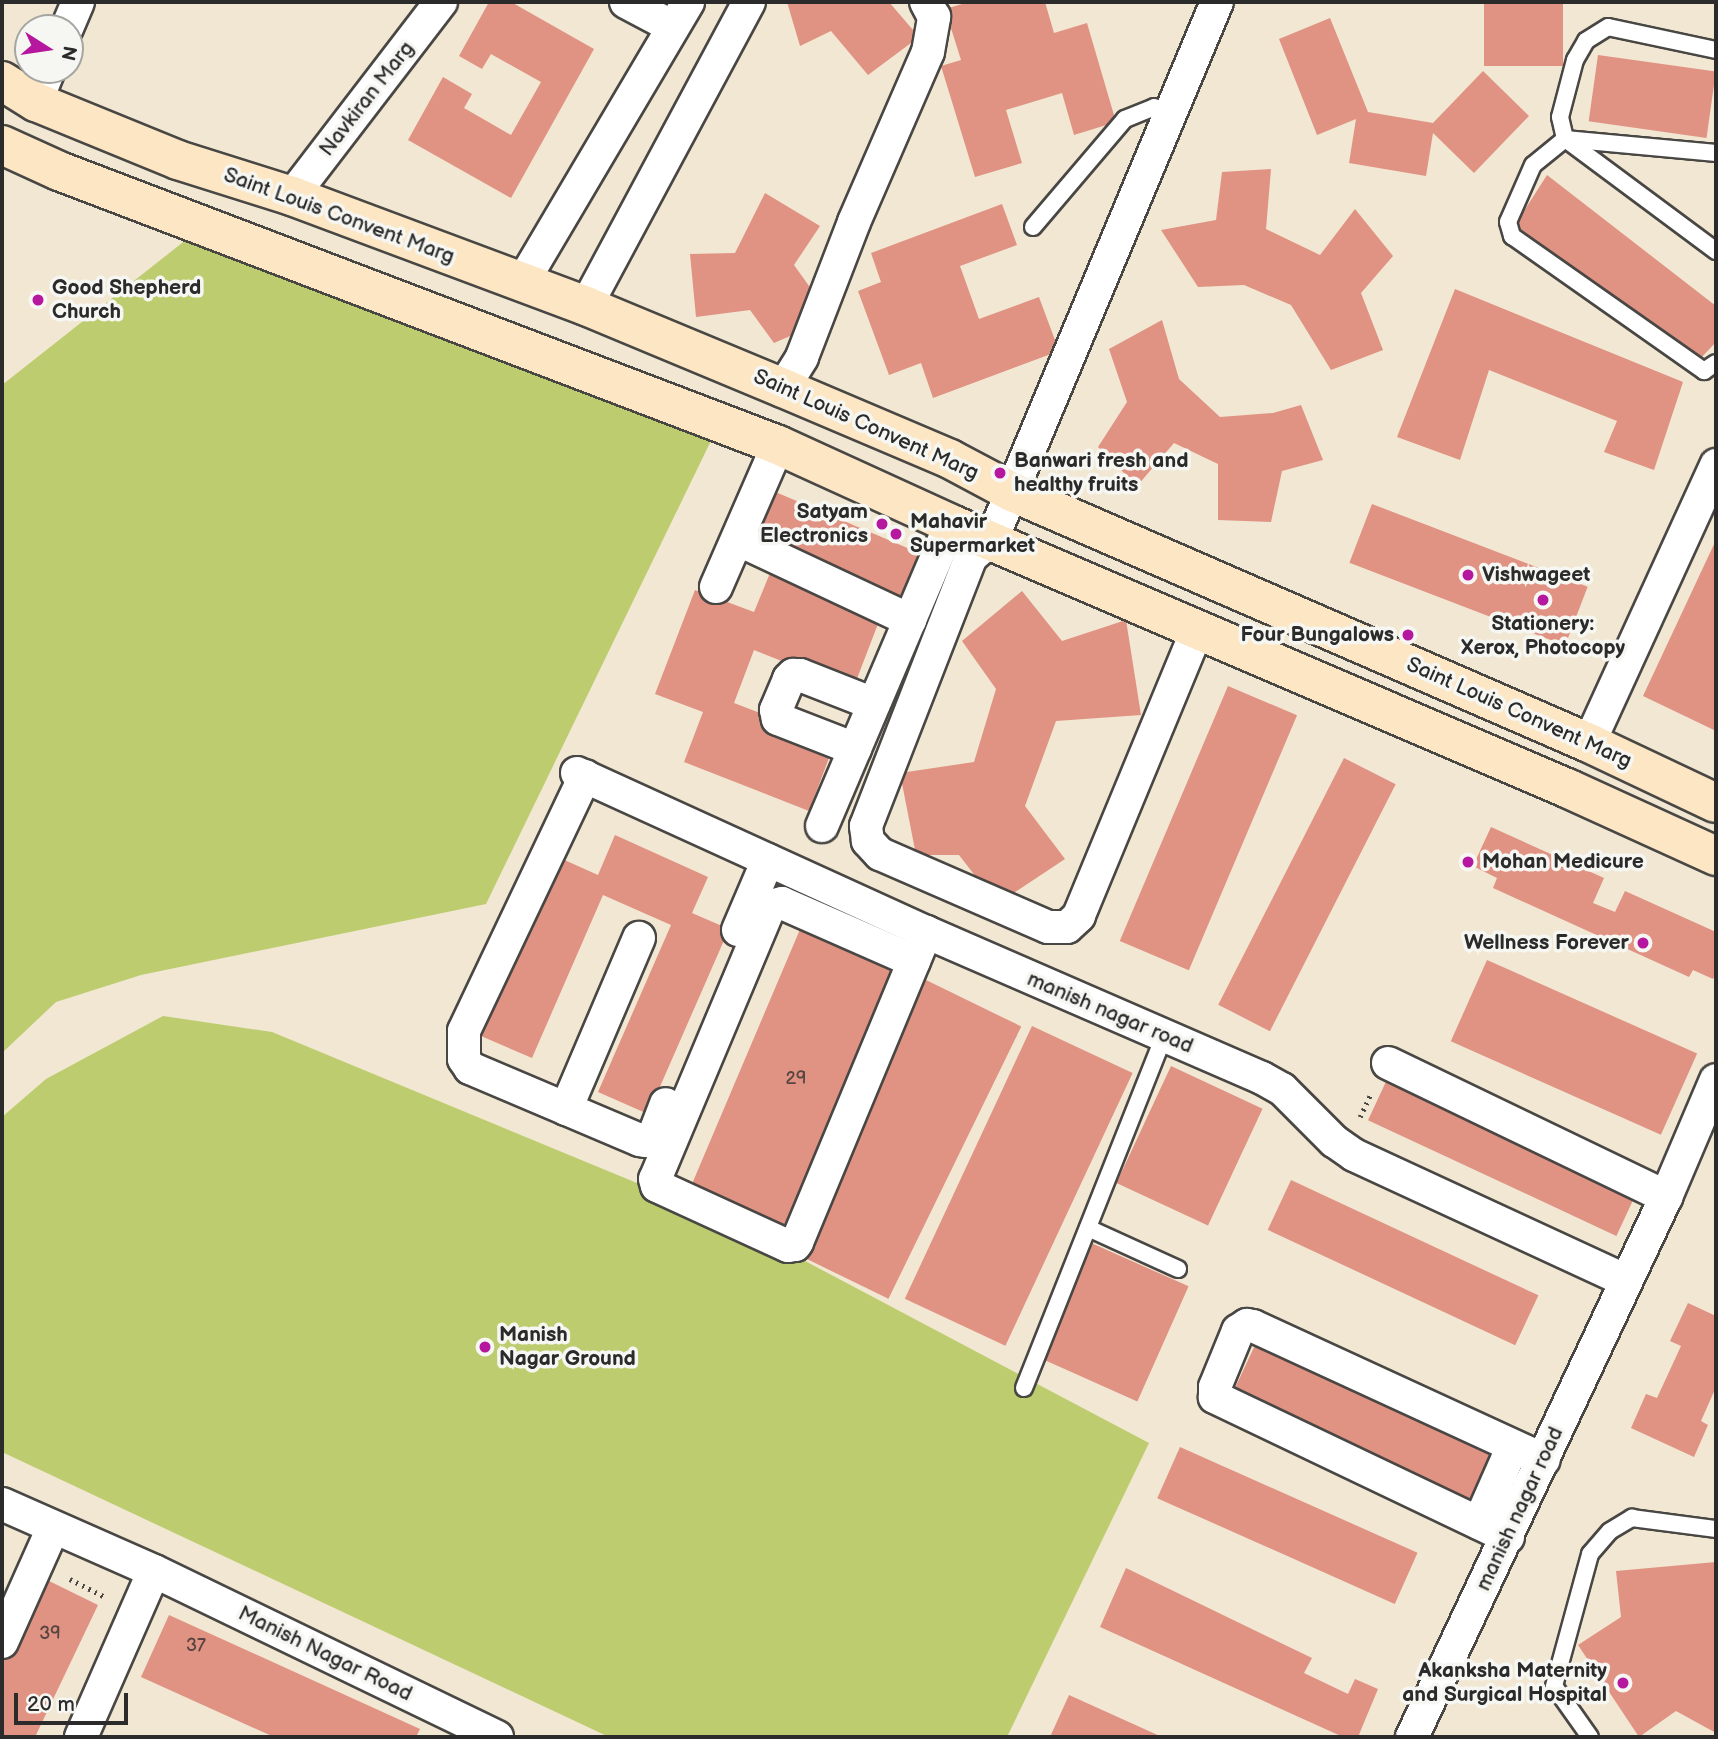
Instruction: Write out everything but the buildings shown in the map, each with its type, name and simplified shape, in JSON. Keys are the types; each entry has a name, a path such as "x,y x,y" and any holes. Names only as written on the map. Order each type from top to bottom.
{"main road":[{"name":"Saint Louis Convent Marg","path":"2,82 42,86 178,160 292,196 586,306 783,388 950,459 1012,492 1589,743 1716,803"},
{"path":"2,145 59,171 274,250 778,445 951,524 992,539 1569,789 1716,856"}],"street":[{"name":"Navkiran Marg","path":"292,196 441,2"},
{"path":"522,283 681,15 626,2"},
{"path":"586,306 749,2"},
{"path":"783,388 802,357 854,222 928,51 934,17 926,2"},
{"path":"1198,628 1079,916 1067,927 1048,927 873,849 866,834 971,557 992,539 1217,2"},
{"path":"716,587 739,540 778,445"},
{"path":"1589,743 1716,465"},
{"path":"822,826 951,524"},
{"path":"739,540 910,620"},
{"path":"855,749 778,719 776,710 789,679 793,675 800,675 874,704"},
{"name":"manish nagar road","path":"566,1109 470,1068 464,1059 462,1040 581,775 768,860 920,946 1164,1036 1282,1089 1334,1141 1354,1155 1625,1280"},
{"path":"639,938 566,1109 646,1141 653,1135 768,860"},
{"path":"782,903 920,946 795,1245 788,1246 657,1186 655,1179 770,906 782,903"},
{"path":"1388,1063 1666,1197"},
{"name":"manish nagar road","path":"1412,1737 1666,1197 1716,1080"},
{"path":"1508,1536 1215,1397 1215,1387 1238,1331 1242,1327 1253,1326 1544,1460"},
{"path":"1479,1523 1513,1446"},
{"name":"Manish Nagar Road","path":"2,1504 154,1571 497,1737"},
{"path":"2,1642 53,1528"},
{"path":"81,1737 154,1571"}],"lane":[{"path":"1716,50 1608,27 1586,41 1576,60 1560,117 1565,139 1716,251"},
{"path":"1033,227 1125,119 1154,107 1170,115"},
{"path":"1716,153 1565,139 1533,165 1508,222 1512,236 1704,371 1716,363"},
{"path":"1024,1388 1164,1036"},
{"path":"1088,1228 1178,1269"},
{"path":"1590,1737 1554,1686 1590,1554 1609,1531 1632,1518 1716,1529"}],"path":[{"path":"1363,1125 1360,1118 1383,1065 1388,1063"},
{"path":"37,1564 101,1593 106,1604"}],"green space":[{"path":"215,217 723,416 486,904 141,975 56,1002 2,1053 2,385"},
{"name":"Manish Nagar Ground","path":"163,1016 272,1032 649,1188 788,1252 1149,1443 1007,1737 609,1737 2,1452 2,1117 46,1079"}],"place":[{"name":"Good Shepherd Church","path":"38,300"},
{"name":"Banwari fresh and healthy fruits","path":"1000,473"},
{"name":"Satyam Electronics","path":"882,524"},
{"name":"Mahavir Supermarket","path":"896,534"},
{"name":"Vishwageet","path":"1468,575"},
{"name":"Stationery: Xerox, Photocopy","path":"1543,600"},
{"name":"Four Bungalows","path":"1408,635"},
{"name":"Mohan Medicure","path":"1468,862"},
{"name":"Wellness Forever","path":"1643,943"},
{"name":"Manish Nagar Ground","path":"485,1347"},
{"name":"Akanksha Maternity and Surgical Hospital","path":"1623,1683"}]}
